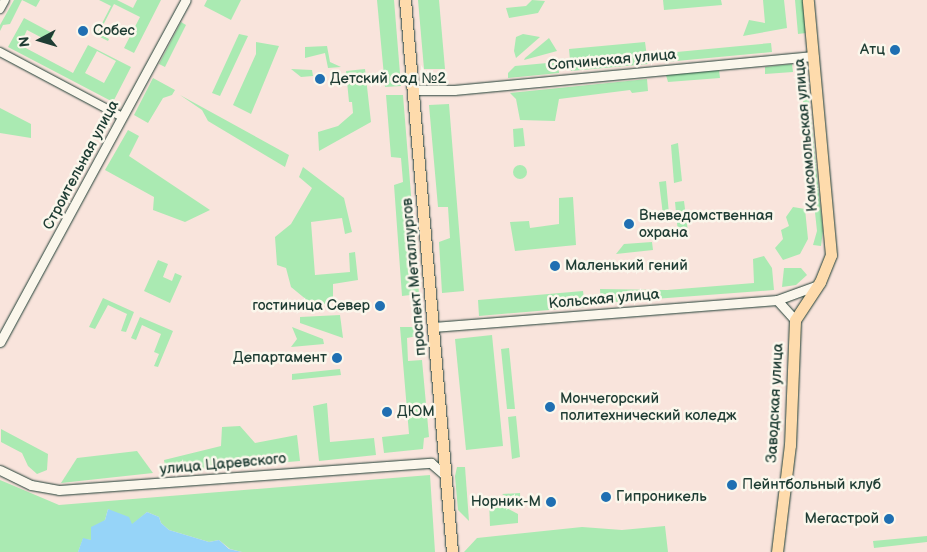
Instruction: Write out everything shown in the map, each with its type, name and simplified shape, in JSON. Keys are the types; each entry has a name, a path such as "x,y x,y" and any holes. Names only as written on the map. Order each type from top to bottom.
{"main road":[{"name":"проспект Металлургов","path":"405,0 452,552"},
{"name":"Комсомольская улица","path":"808,0 831,244 828,266 818,286"},
{"path":"795,320 818,286"},
{"name":"Заводская улица","path":"777,552 790,445 795,320"}],"street":[{"path":"0,9 5,0"},
{"name":"Строительная улица","path":"0,342 186,0"},
{"path":"0,52 122,117"},
{"name":"Сопчинская улица","path":"413,90 454,90 814,56"},
{"name":"Кольская улица","path":"433,327 777,300 818,286"},
{"path":"777,300 795,320"},
{"path":"443,445 437,459 431,463 446,476"},
{"name":"улица Царевского","path":"0,470 31,485 68,490 431,463"}],"green space":[{"path":"14,0 22,0 10,24 3,25 0,31 0,25"},
{"path":"22,0 40,0 36,7"},
{"path":"99,0 117,0 133,8 137,0 161,0 134,53 124,48 140,17 114,4 99,33 109,39 108,41 96,35 111,6"},
{"path":"207,0 241,0 231,20 204,6"},
{"path":"377,0 394,0 401,86 385,87"},
{"path":"418,0 439,0 445,69 424,69"},
{"path":"532,0 545,1 538,13 509,18 506,8 526,6"},
{"path":"663,0 721,0 722,5 664,10"},
{"path":"763,0 784,0 787,28 743,36 749,20 765,23"},
{"path":"795,0 803,0 806,33 798,34"},
{"path":"24,18 54,34 50,42 27,30 20,45 73,73 88,45 131,67 113,102 8,47","holes":["97,51 116,61 104,83 85,73"]},
{"path":"181,22 186,25 165,67 159,64"},
{"path":"239,34 248,36 220,96 212,93"},
{"path":"523,34 540,37 516,58 514,51 516,37"},
{"path":"549,38 557,51 524,60 525,58"},
{"path":"256,42 279,46 251,114 233,105 256,54"},
{"path":"645,42 648,64 571,71 569,49"},
{"path":"771,43 772,52 666,62 666,53"},
{"path":"327,46 330,62 341,67 328,68 325,53 305,58 305,47"},
{"path":"558,62 559,73 508,78 508,73 515,66"},
{"path":"792,64 793,72 765,74 765,67"},
{"path":"291,69 312,70 313,76 301,77"},
{"path":"365,69 371,122 319,151 318,132 338,126 353,113 352,102 349,102 346,71"},
{"path":"719,70 720,78 668,82 666,75"},
{"path":"153,78 175,90 172,95 163,98 148,123 134,115"},
{"path":"647,79 648,91 632,93 630,90 559,99 555,121 520,120 516,99 510,93"},
{"path":"808,91 823,231 821,246 813,245 817,231 802,92"},
{"path":"180,95 289,155 285,167 208,121 202,110"},
{"path":"386,95 403,95 419,294 402,296 394,185 403,182 401,158 391,157"},
{"path":"449,104 464,291 442,293 439,242 450,238 448,207 438,207 429,105"},
{"path":"0,108 31,124 31,138 0,133"},
{"path":"523,128 525,146 514,147 513,129"},
{"path":"128,130 139,136 129,156 210,210 185,222 153,210 154,197 105,170"},
{"path":"678,143 682,181 674,183 671,145"},
{"path":"517,165 523,165 527,172 523,179 517,179 513,175 513,169"},
{"path":"303,167 344,198 352,232 345,234 342,218 311,222 315,275 350,272 349,253 355,252 358,280 333,284 333,303 313,305 291,287 286,268 277,265 275,237 291,224 312,188 299,177"},
{"path":"666,181 669,214 663,215 659,182"},
{"path":"68,187 73,190 53,227 48,224"},
{"path":"573,197 576,245 515,251 510,222 529,221 530,228 559,224 559,198"},
{"path":"684,201 688,232 678,233 675,202"},
{"path":"793,207 805,209 808,239 800,254 783,260 775,248 783,239 781,230 789,226 786,217"},
{"path":"652,242 653,250 616,254 624,244"},
{"path":"764,256 772,268 774,290 601,303 600,289 667,290 754,283 753,259"},
{"path":"158,260 168,264 163,277 172,281 175,273 182,276 170,303 144,291"},
{"path":"784,268 801,268 807,275 796,285 782,287"},
{"path":"583,291 585,307 479,316 478,300"},
{"path":"103,298 134,312 126,332 121,331 127,314 108,305 95,329 89,327"},
{"path":"340,315 343,338 300,323 300,317"},
{"path":"140,317 173,331 158,367 154,366 159,354 154,352 161,334 142,325 136,340 131,338"},
{"path":"292,327 323,339 324,344 291,347 297,339"},
{"path":"400,327 420,327 422,335 407,338 408,361 422,360 429,437 424,438 423,449 384,453 382,437 409,434"},
{"path":"492,335 503,446 466,450 455,339"},
{"path":"509,348 515,409 507,409 501,349"},
{"path":"340,369 341,375 292,380 292,374"},
{"path":"327,403 330,442 374,438 376,455 319,461 313,406"},
{"path":"516,416 520,457 512,459 508,417"},
{"path":"240,426 255,443 297,435 300,461 166,472 164,460 221,446 222,427"},
{"path":"1,429 48,454 47,470 37,474 28,466 22,453 1,442"},
{"path":"137,451 153,473 61,483 77,458"},
{"path":"457,467 465,467 469,521 458,510 455,476"},
{"path":"430,475 435,552 242,552 230,549 219,540 209,542 169,530 161,523 159,517 147,512 132,525 108,509 105,520 91,540 83,539 78,552 0,552 0,480 59,505"},
{"path":"520,493 521,507 502,494"},
{"path":"489,499 518,514 518,523 490,526"},
{"path":"665,526 668,552 464,552 477,538 582,527 622,530"},
{"path":"927,536 927,542 874,548 873,541"}],"water":[{"path":"108,509 129,517 132,524 147,512 159,517 161,523 169,530 209,542 219,540 229,549 242,552 78,552 83,538 91,540 91,527 105,520"}],"place":[{"name":"Собес","path":"83,31"},
{"name":"Атц","path":"895,50"},
{"name":"Детский сад №2","path":"320,79"},
{"name":"Вневедомственная охрана","path":"629,224"},
{"name":"Маленький гений","path":"555,266"},
{"name":"гостиница Север","path":"380,306"},
{"name":"Департамент","path":"337,358"},
{"name":"Мончегорский политехнический коледж","path":"550,407"},
{"name":"ДЮМ","path":"387,412"},
{"name":"Пейнтбольный клуб","path":"732,485"},
{"name":"Гипроникель","path":"606,497"},
{"name":"Норник-М","path":"551,502"},
{"name":"Мегастрой","path":"889,519"}]}
